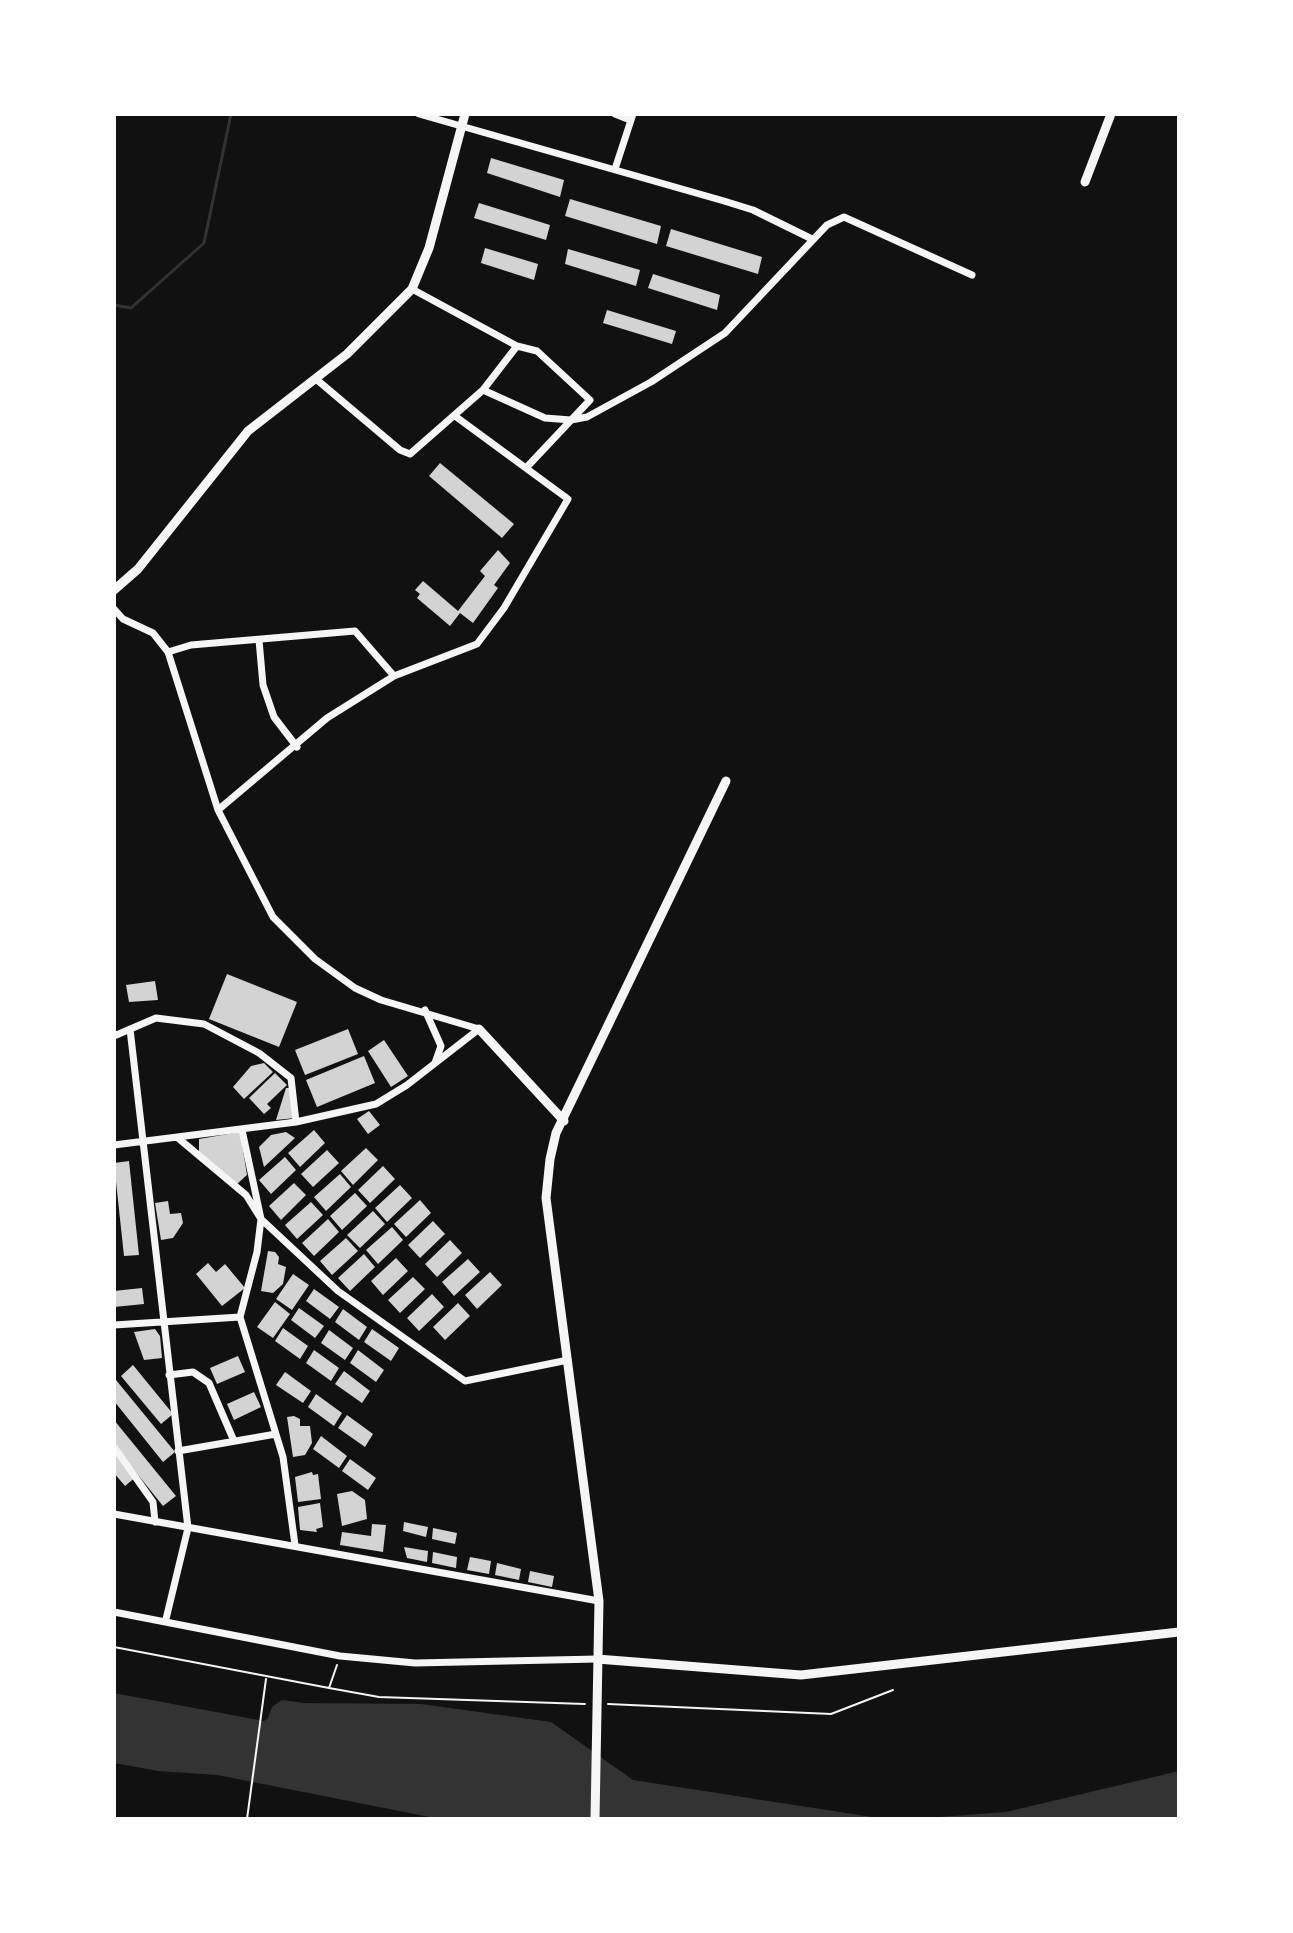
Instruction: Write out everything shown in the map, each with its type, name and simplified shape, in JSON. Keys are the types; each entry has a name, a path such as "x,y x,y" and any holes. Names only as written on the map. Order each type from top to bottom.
{"street":[{"path":"419,114 753,210 812,239"},
{"path":"114,590 138,569 248,431 316,379 412,289 429,248 465,114"},
{"path":"615,114 632,117 615,169"},
{"path":"1085,182 1111,114"},
{"path":"483,390 545,418 571,420 587,417 707,347 758,301 812,239 827,225 844,217 972,275"},
{"path":"412,289 517,346 537,351 590,400 526,468"},
{"path":"316,379 400,450 410,454 483,390 517,346"},
{"path":"218,810 297,747 327,718 394,676 477,644 504,608 568,499 455,416"},
{"path":"114,609 123,619 153,633 168,652 218,810 273,917 315,959 355,988 381,1000 425,1010 479,1029 564,1121"},
{"path":"168,652 191,645 355,631 394,676"},
{"path":"259,640 263,685 274,717 297,747"},
{"path":"595,1819 599,1601 546,1198 550,1159 556,1133 726,781"},
{"path":"425,1010 441,1046 435,1063"},
{"path":"114,1036 156,1018 204,1024 259,1053 291,1078 296,1122"},
{"path":"130,1029 188,1528 166,1619"},
{"path":"114,1145 296,1122 376,1104 479,1029"},
{"path":"242,1130 261,1219 257,1252 240,1317 283,1457 295,1545"},
{"path":"178,1138 246,1195 261,1219 338,1291 465,1381 568,1360"},
{"path":"114,1325 240,1317"},
{"path":"169,1375 193,1372 209,1383 234,1441"},
{"path":"178,1451 276,1434"},
{"path":"114,1447 148,1492 153,1502 155,1522"},
{"path":"114,1514 599,1601"},
{"path":"114,1612 166,1619 253,1641 340,1656 415,1663 597,1659 801,1675 1179,1632"}],"path":[{"path":"114,1647 379,1697 585,1704"},
{"path":"329,1688 340,1656"},
{"path":"247,1819 267,1677"},
{"path":"600,1704 831,1714 893,1690"}],"shaded area":[{"path":"114,1693 264,1721 272,1707 282,1700 421,1704 551,1722 633,1780 885,1819 440,1819 217,1775 158,1771 114,1763"},
{"path":"1179,1771 1179,1819 913,1819 1006,1812"}],"building":[{"path":"491,158 564,180 560,197 487,173"},
{"path":"570,199 661,226 657,244 565,216"},
{"path":"479,203 550,225 546,240 474,218"},
{"path":"671,229 762,257 758,274 666,246"},
{"path":"485,248 538,264 534,280 481,263"},
{"path":"568,249 640,270 636,286 565,264"},
{"path":"653,274 720,295 717,310 648,288"},
{"path":"607,310 676,331 672,344 603,323"},
{"path":"440,463 514,524 502,538 429,476"},
{"path":"498,550 510,563 494,585 498,588 473,623 460,613 450,626 417,598 420,594 415,590 423,581 458,611 485,576 480,571"},
{"path":"227,974 297,1002 279,1047 209,1019"},
{"path":"155,981 158,1000 129,1002 126,985"},
{"path":"348,1029 358,1054 305,1075 295,1050"},
{"path":"384,1040 408,1076 391,1087 368,1051"},
{"path":"364,1056 375,1083 317,1107 306,1080"},
{"path":"264,1063 273,1072 244,1099 233,1087 251,1066"},
{"path":"275,1073 287,1085 267,1104 271,1108 264,1114 249,1098"},
{"path":"286,1088 291,1088 295,1118 276,1120"},
{"path":"369,1111 380,1125 368,1134 357,1119"},
{"path":"314,1130 325,1143 300,1167 288,1153"},
{"path":"240,1132 247,1175 237,1184 199,1152 199,1139"},
{"path":"286,1132 295,1138 264,1167 259,1147 271,1135"},
{"path":"366,1148 378,1160 353,1185 341,1171"},
{"path":"327,1150 339,1163 313,1187 301,1174"},
{"path":"285,1157 296,1170 271,1194 259,1180"},
{"path":"129,1161 139,1255 124,1256 114,1163"},
{"path":"383,1166 395,1179 370,1203 358,1190"},
{"path":"340,1174 351,1187 326,1211 314,1197"},
{"path":"294,1183 306,1195 281,1220 269,1206"},
{"path":"400,1185 412,1198 387,1222 375,1208"},
{"path":"355,1193 367,1206 342,1230 330,1216"},
{"path":"420,1200 431,1213 406,1237 394,1224"},
{"path":"168,1201 170,1214 181,1213 183,1223 173,1238 161,1240 155,1203"},
{"path":"311,1202 323,1215 297,1239 285,1225"},
{"path":"373,1211 385,1224 360,1248 347,1235"},
{"path":"328,1219 339,1232 314,1256 302,1243"},
{"path":"433,1221 445,1234 420,1258 408,1245"},
{"path":"392,1227 403,1240 378,1264 366,1250"},
{"path":"346,1238 358,1251 332,1275 320,1261"},
{"path":"450,1240 462,1253 437,1277 425,1264"},
{"path":"268,1251 275,1252 279,1257 278,1264 286,1267 283,1284 273,1293 261,1291"},
{"path":"364,1254 375,1267 350,1291 338,1278"},
{"path":"396,1258 408,1271 383,1295 371,1281"},
{"path":"468,1259 480,1272 454,1296 442,1282"},
{"path":"208,1263 216,1272 225,1264 245,1288 222,1306 196,1274"},
{"path":"490,1272 502,1285 477,1309 465,1295"},
{"path":"293,1274 309,1285 292,1310 276,1299"},
{"path":"413,1277 425,1289 400,1313 388,1300"},
{"path":"142,1288 144,1304 114,1307 114,1291"},
{"path":"314,1289 339,1307 330,1319 306,1301"},
{"path":"432,1294 444,1307 419,1331 407,1318"},
{"path":"275,1302 290,1314 273,1338 257,1327"},
{"path":"458,1303 470,1316 445,1340 433,1327"},
{"path":"299,1308 324,1326 315,1338 291,1320"},
{"path":"343,1309 367,1327 359,1340 335,1322"},
{"path":"283,1328 308,1346 300,1359 275,1341"},
{"path":"155,1329 160,1336 162,1358 144,1360 134,1332"},
{"path":"372,1329 399,1348 391,1361 364,1342"},
{"path":"329,1330 353,1348 345,1360 321,1343"},
{"path":"314,1350 339,1368 331,1381 306,1363"},
{"path":"358,1350 384,1370 376,1382 350,1363"},
{"path":"238,1356 245,1372 217,1384 210,1368"},
{"path":"133,1365 173,1414 161,1424 121,1376"},
{"path":"344,1371 370,1391 362,1403 335,1384"},
{"path":"285,1372 311,1391 303,1403 276,1385"},
{"path":"116,1380 175,1452 163,1462 114,1401"},
{"path":"254,1392 261,1407 234,1420 227,1404"},
{"path":"316,1394 342,1413 334,1426 308,1407"},
{"path":"347,1415 373,1434 365,1447 338,1428"},
{"path":"287,1417 300,1419 300,1426 310,1426 312,1443 305,1455 293,1457"},
{"path":"114,1420 176,1496 163,1506 114,1445"},
{"path":"321,1436 347,1456 339,1468 313,1449"},
{"path":"114,1449 137,1476 125,1486 114,1473"},
{"path":"350,1459 376,1478 368,1490 342,1471"},
{"path":"312,1472 313,1475 318,1474 321,1499 298,1502 295,1477"},
{"path":"352,1491 365,1500 367,1519 342,1526 337,1494"},
{"path":"320,1503 323,1527 316,1529 317,1532 300,1530 298,1507"},
{"path":"404,1522 428,1527 426,1537 403,1531"},
{"path":"372,1524 386,1525 383,1552 340,1545 342,1532 371,1536"},
{"path":"433,1528 457,1533 455,1544 432,1539"},
{"path":"404,1547 428,1551 427,1562 407,1558"},
{"path":"433,1552 457,1557 456,1568 432,1563"},
{"path":"470,1557 491,1561 489,1574 467,1570"},
{"path":"497,1563 521,1569 519,1580 495,1575"},
{"path":"530,1571 554,1576 552,1587 528,1582"}],"waterway":[{"path":"114,305 131,308 204,243 231,114"}]}
